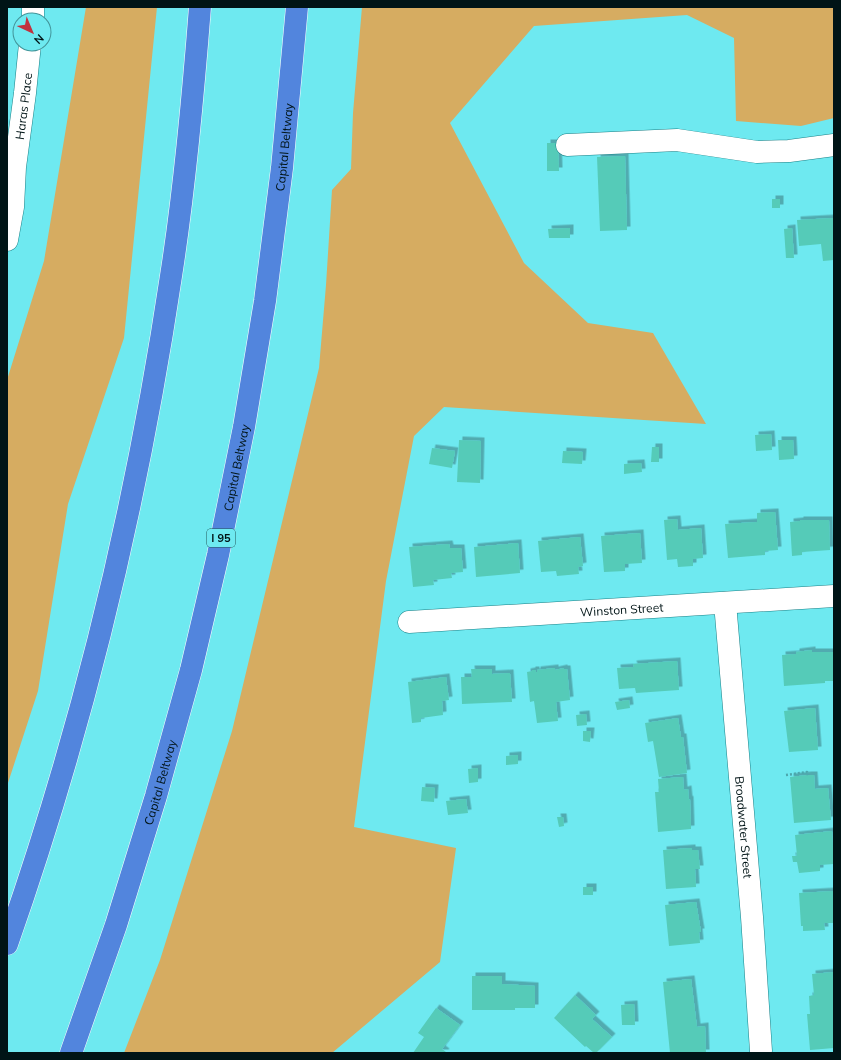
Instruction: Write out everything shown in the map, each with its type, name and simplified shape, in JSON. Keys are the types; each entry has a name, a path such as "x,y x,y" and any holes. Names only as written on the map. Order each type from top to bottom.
{"highway":[{"path":"7,944 28,884 66,763 125,530 149,407 171,275 187,149 200,7"},
{"name":"Capital Beltway","path":"71,1053 116,925 156,796 191,670 218,555 244,427 265,301 282,168 297,7"}],"street":[{"name":"Haras Place","path":"7,240 13,207 15,167 29,52"},
{"path":"567,145 677,140 757,152 789,151 834,145"},
{"name":"Winston Street","path":"409,622 834,596"},
{"name":"Broadwater Street","path":"725,603 752,917 761,1051"}],"path":[{"path":"786,776 808,772 808,776"}],"shaded area":[{"path":"86,7 157,7 124,338 68,504 38,691 7,786 7,380 44,261"},
{"path":"362,7 834,7 834,118 801,126 736,121 734,38 687,15 534,26 450,123 524,263 588,323 653,333 706,424 444,407 414,436 386,581 354,827 456,848 440,962 332,1053 124,1053 160,960 232,731 319,368 332,190 351,169 353,113"}],"building":[{"path":"547,143 558,143 559,171 547,171"},
{"path":"625,156 627,230 600,231 597,157"},
{"path":"772,199 780,199 780,208 772,208"},
{"path":"834,218 834,260 823,261 821,244 799,246 797,220"},
{"path":"570,228 570,238 549,238 548,229"},
{"path":"792,228 794,258 786,258 784,229"},
{"path":"771,434 772,450 756,451 755,435"},
{"path":"459,440 481,441 480,483 457,482"},
{"path":"778,440 793,440 794,459 779,460"},
{"path":"652,447 659,447 659,462 651,462"},
{"path":"432,448 455,451 452,468 429,464"},
{"path":"563,451 583,452 582,464 562,463"},
{"path":"641,463 642,472 624,474 624,464"},
{"path":"775,512 778,550 765,551 765,555 728,558 725,524 757,522 757,513"},
{"path":"677,519 678,530 701,528 703,558 693,559 693,566 678,567 677,559 667,560 664,520"},
{"path":"800,520 829,520 830,550 802,552 802,555 792,556 790,522"},
{"path":"640,533 642,563 625,564 625,571 604,572 601,536"},
{"path":"580,537 583,566 578,567 579,574 557,576 556,571 541,572 538,541"},
{"path":"518,543 520,573 476,577 474,547"},
{"path":"449,544 450,548 461,548 463,572 451,573 452,578 433,580 434,585 413,587 409,547"},
{"path":"812,650 812,652 834,652 834,681 784,686 782,655 796,654 796,652"},
{"path":"677,661 679,690 636,693 635,688 619,689 617,668 634,667 633,664"},
{"path":"555,668 555,670 564,668 567,669 570,700 556,702 558,721 537,723 534,701 530,702 527,672 536,670 537,672 537,670"},
{"path":"471,669 492,669 492,674 510,673 512,702 462,704 461,677 472,677"},
{"path":"446,677 449,700 442,701 443,715 421,718 421,722 412,723 408,682"},
{"path":"629,700 630,708 617,710 615,702"},
{"path":"815,708 818,750 789,752 784,711"},
{"path":"586,714 587,725 577,726 576,715"},
{"path":"678,718 681,737 683,737 687,773 659,777 653,741 648,742 645,723"},
{"path":"583,731 591,731 590,742 583,741"},
{"path":"518,755 518,764 506,765 506,756"},
{"path":"478,768 478,782 469,783 468,769"},
{"path":"814,775 815,789 828,788 831,820 794,823 790,777"},
{"path":"683,777 684,790 688,789 689,800 690,799 691,829 658,832 655,792 659,792 658,779"},
{"path":"422,787 435,788 434,802 421,801"},
{"path":"466,799 468,813 448,815 446,801"},
{"path":"557,817 563,817 564,826 559,827"},
{"path":"832,831 834,864 820,865 820,871 799,873 797,862 793,862 792,856 797,856 795,835"},
{"path":"692,848 692,850 698,850 700,869 695,869 696,887 666,889 663,850"},
{"path":"583,887 593,887 593,895 583,895"},
{"path":"834,891 834,923 824,923 825,930 803,931 803,926 801,926 799,893"},
{"path":"696,902 701,932 699,932 700,943 669,946 665,905"},
{"path":"834,972 834,1048 810,1050 807,1014 810,1014 809,996 814,995 812,974"},
{"path":"472,976 502,976 502,984 535,986 535,1008 515,1008 515,1010 472,1010"},
{"path":"691,979 697,1027 705,1026 706,1053 670,1053 663,982"},
{"path":"575,995 596,1015 592,1019 612,1037 596,1053 586,1046 585,1047 554,1018"},
{"path":"634,1004 635,1025 622,1025 621,1005"},
{"path":"436,1008 460,1025 442,1049 446,1052 445,1053 413,1053 424,1037 418,1033"}]}
